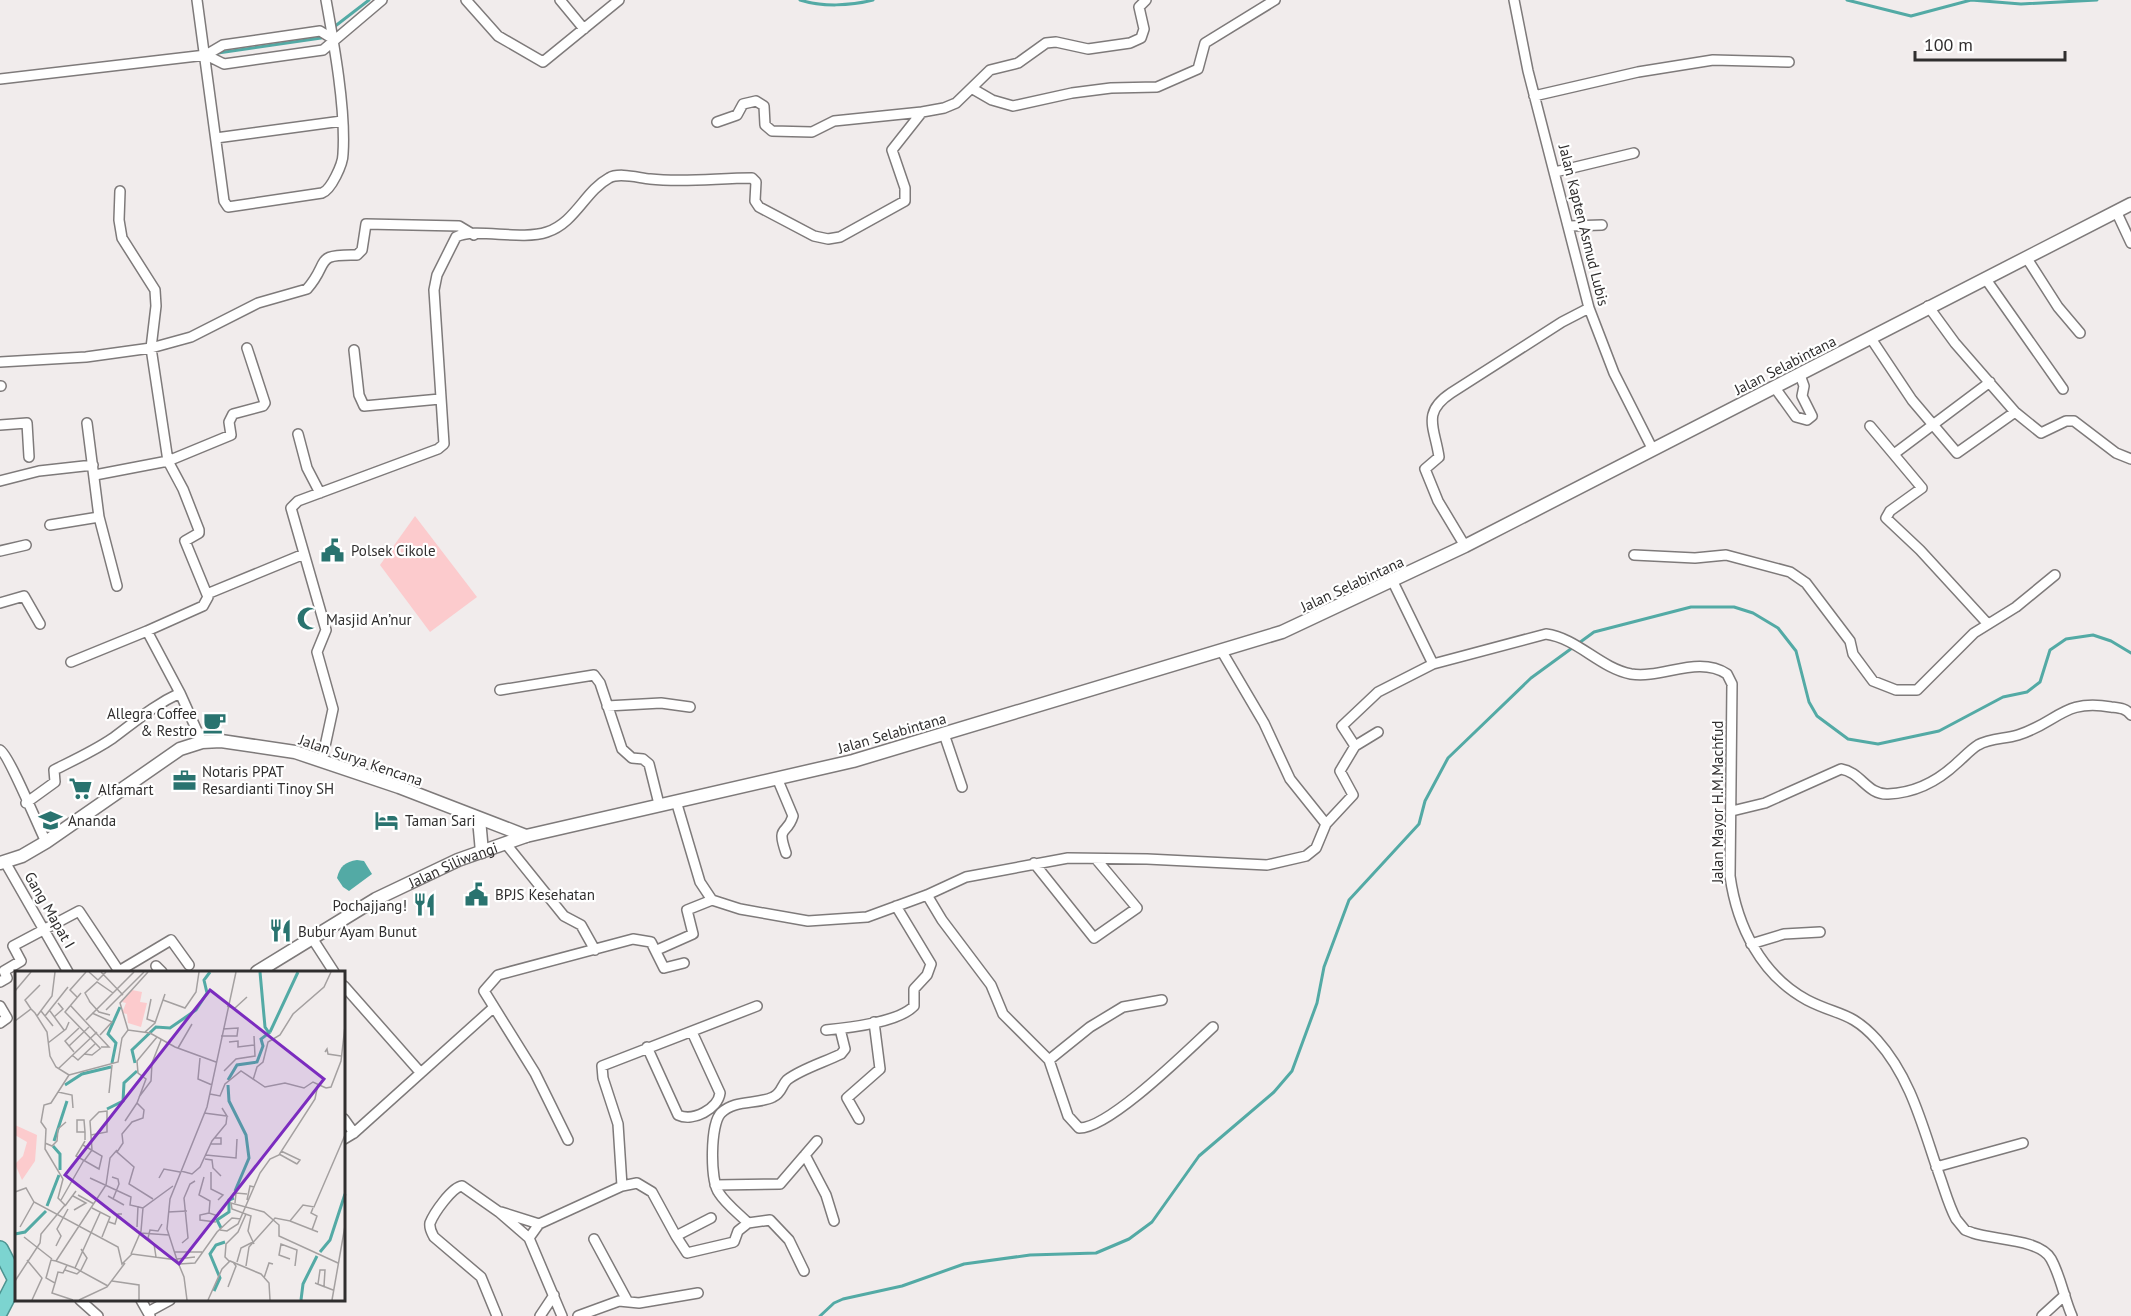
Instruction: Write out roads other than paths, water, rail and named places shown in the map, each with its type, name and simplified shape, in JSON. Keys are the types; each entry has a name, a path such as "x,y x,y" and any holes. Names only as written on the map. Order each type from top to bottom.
{"highway":[{"path":"6,1252 15,1277"},
{"path":"0,1311 15,1282"}],"street":[{"path":"197,0 224,201 228,207 327,192 343,156 342,121 333,39 326,0"},
{"path":"206,55 224,64 323,50 333,39 382,0"},
{"path":"466,0 498,36 541,61 546,61 620,0"},
{"path":"560,0 584,29"},
{"path":"717,122 737,115 744,104 756,101 764,106 765,124 772,131 812,132 834,121 949,107 973,89 990,70 1018,63 1046,43 1056,42 1088,49 1123,44 1141,38 1144,35 1139,7 1146,0"},
{"path":"973,89 992,100 1013,106 1072,93 1111,88 1157,87 1198,69 1205,43 1275,0"},
{"name":"Jalan Kapten Asmud Lubis","path":"1514,0 1534,96 1570,226 1589,308 1614,374 1652,448"},
{"path":"0,79 206,55 223,45 320,31 333,39"},
{"path":"1534,96 1638,72 1713,60 1789,62"},
{"path":"322,760 333,710 317,652 326,630 291,508 298,501 442,447 445,438 440,399 435,282 456,237 474,235 514,237 548,232 566,221 604,181 613,176 659,180 752,178 756,182 755,201 759,207 814,236 834,239 905,201 905,188 893,146 922,112"},
{"path":"216,138 342,121"},
{"path":"1555,172 1634,153"},
{"path":"71,662 147,631 203,606 207,602 207,594 185,541 199,533 199,530 183,489 168,461 151,348 156,306 155,290 122,238 119,220 120,191"},
{"name":"Jalan Selabintana","path":"526,836 853,761 1282,632 1394,582 1652,448 1775,388 1928,306 2131,204"},
{"path":"2116,211 2131,243"},
{"path":"0,362 86,357 151,348 190,337 258,303 307,289 326,258 338,254 357,255 362,250 366,224 459,226 474,235"},
{"path":"1570,226 1602,225"},
{"path":"2026,257 2058,307 2080,333"},
{"path":"1985,278 2063,389"},
{"path":"1928,306 2015,412 2041,433 2066,421 2074,421 2116,453 2131,459"},
{"path":"1465,546 1438,501 1425,469 1439,457 1432,420 1436,405 1562,322 1589,308"},
{"path":"1870,337 1932,426 1957,453 2015,412"},
{"path":"0,481 39,471 94,470 168,461 188,455 202,445 230,436 229,422 233,414 265,404 247,348"},
{"path":"354,350 359,395 364,406 440,399"},
{"path":"1775,388 1796,417 1807,420 1812,416 1812,412 1802,396 1804,386 1800,375"},
{"path":"1894,454 1990,382"},
{"path":"0,425 27,423 29,457"},
{"path":"87,423 99,517 117,586"},
{"path":"1870,426 1922,488 1890,511 1886,518 1920,550 1987,623"},
{"path":"298,434 308,468 320,493"},
{"path":"50,525 99,517"},
{"path":"0,551 26,545"},
{"path":"207,594 304,554"},
{"path":"1635,555 1695,558 1726,555 1790,572 1806,583 1850,641 1853,654 1873,681 1896,690 1917,690 1987,623 2016,607 2055,575"},
{"path":"1355,746 1343,724 1385,688 1433,664 1394,582"},
{"path":"0,603 24,596 40,624"},
{"path":"147,631 180,693 202,742"},
{"name":"Jalan Mayor H.M.Machfud","path":"1433,664 1546,634 1554,635 1629,674 1658,674 1694,667 1720,669 1731,679 1730,876 1734,903 1751,944 1785,984 1809,1000 1852,1017 1893,1058 1911,1093 1951,1211 1961,1226 1979,1235 2040,1248 2051,1259 2072,1316"},
{"path":"1221,650 1264,723 1290,779 1326,824"},
{"path":"500,690 594,675 600,684 622,749 633,758 643,759 649,764 659,804"},
{"path":"26,803 55,782 54,770 90,752 113,737 143,712 180,693"},
{"path":"607,706 661,703 690,707"},
{"path":"1732,811 1765,803 1841,769 1852,772 1872,791 1879,794 1896,793 1925,786 1944,774 1976,746 2029,731 2077,705 2096,704 2124,709 2131,715"},
{"path":"657,950 693,934 687,910 712,900 749,911 808,921 867,917 927,895 966,877 1068,858 1267,865 1306,856 1316,848 1326,824 1353,795 1340,771 1355,746 1378,732"},
{"path":"944,734 962,787"},
{"name":"Jalan Surya Kencana","path":"3,863 46,842 180,749 202,742 265,745 322,760 526,836"},
{"path":"0,750 8,756 26,803 46,842"},
{"path":"777,778 793,816 782,831 781,838 786,853"},
{"path":"676,801 700,882 712,900"},
{"path":"479,819 482,852"},
{"name":"Jalan Siliwangi","path":"259,971 408,883 526,836"},
{"path":"506,844 564,916 581,924 595,950"},
{"path":"1034,863 1094,938 1137,908 1096,859"},
{"name":"Gang Mapat I","path":"3,863 67,971"},
{"path":"927,895 942,920 991,985 1003,1014 1049,1060 1068,1116 1079,1128 1088,1127 1120,1108 1213,1027"},
{"path":"826,1030 874,1022 913,1008 914,989 931,969 928,958 896,906"},
{"path":"0,982 7,978 4,971 21,961 13,946 81,911 118,971 171,940 189,965"},
{"path":"1751,944 1784,934 1820,932"},
{"path":"312,938 333,971"},
{"path":"568,1140 536,1073 484,991 498,975 640,938 651,942 664,968 684,963"},
{"path":"345,987 420,1072"},
{"path":"1049,1060 1090,1027 1123,1007 1162,1000"},
{"path":"622,1186 618,1124 601,1070 605,1063 692,1032 757,1005"},
{"path":"0,1006 7,1018 0,1023"},
{"path":"345,1138 354,1133 493,1008"},
{"path":"859,1119 847,1100 880,1069 874,1022"},
{"path":"748,1223 719,1194 715,1185 715,1128 720,1113 737,1104 772,1098 781,1092 788,1080 841,1054 844,1049 840,1029"},
{"path":"647,1047 678,1115 684,1118 700,1114 716,1103 720,1092 692,1032"},
{"path":"345,1120 354,1133"},
{"path":"715,1185 780,1184 817,1142"},
{"path":"1936,1167 2023,1143"},
{"path":"805,1155 826,1195 834,1221"},
{"path":"529,1238 539,1224 622,1186 637,1183 652,1192 687,1253 719,1244 732,1243 738,1231 748,1223 770,1220 789,1240 804,1271"},
{"path":"497,1316 482,1277 434,1237 430,1229 430,1222 457,1186 467,1189 499,1212 529,1238 562,1316"},
{"path":"499,1212 539,1224"},
{"path":"676,1236 711,1218"},
{"path":"594,1239 628,1302"},
{"path":"578,1316 608,1303 639,1303 698,1293"},
{"path":"540,1316 554,1295"},
{"path":"2042,1316 2065,1295"},
{"path":"82,1301 98,1316"},
{"path":"149,1314 167,1301"},
{"path":"0,1311 7,1316"}],"water":[{"path":"357,860 364,861 372,874 349,891 337,878 344,865"}],"waterway":[{"path":"334,27 369,0"},
{"path":"800,0 836,5 873,0"},
{"path":"1847,0 1911,16 1971,0 2021,4 2097,0"},
{"path":"218,53 321,38"},
{"path":"820,1316 834,1303 843,1299 902,1286 964,1264 1030,1255 1096,1253 1129,1239 1152,1222 1199,1156 1274,1092 1292,1071 1317,1003 1324,967 1349,900 1419,824 1425,801 1448,758 1531,678 1594,632 1691,607 1734,607 1753,613 1778,628 1796,651 1809,702 1817,716 1848,739 1878,744 1939,731 2003,697 2027,692 2040,682 2050,650 2066,639 2093,635 2111,641 2131,653"}],"place":[{"name":"Polsek Cikole","path":"333,550"},
{"name":"Masjid An’nur","path":"308,619"},
{"name":"Allegra Coffee & Restro","path":"215,722"},
{"name":"Notaris PPAT Resardianti Tinoy SH","path":"184,780"},
{"name":"Alfamart","path":"80,789"},
{"name":"Ananda","path":"50,820"},
{"name":"Taman Sari","path":"387,820"},
{"name":"BPJS Kesehatan","path":"477,894"},
{"name":"Pochajjang!","path":"425,905"},
{"name":"Bubur Ayam Bunut","path":"280,931"}]}
